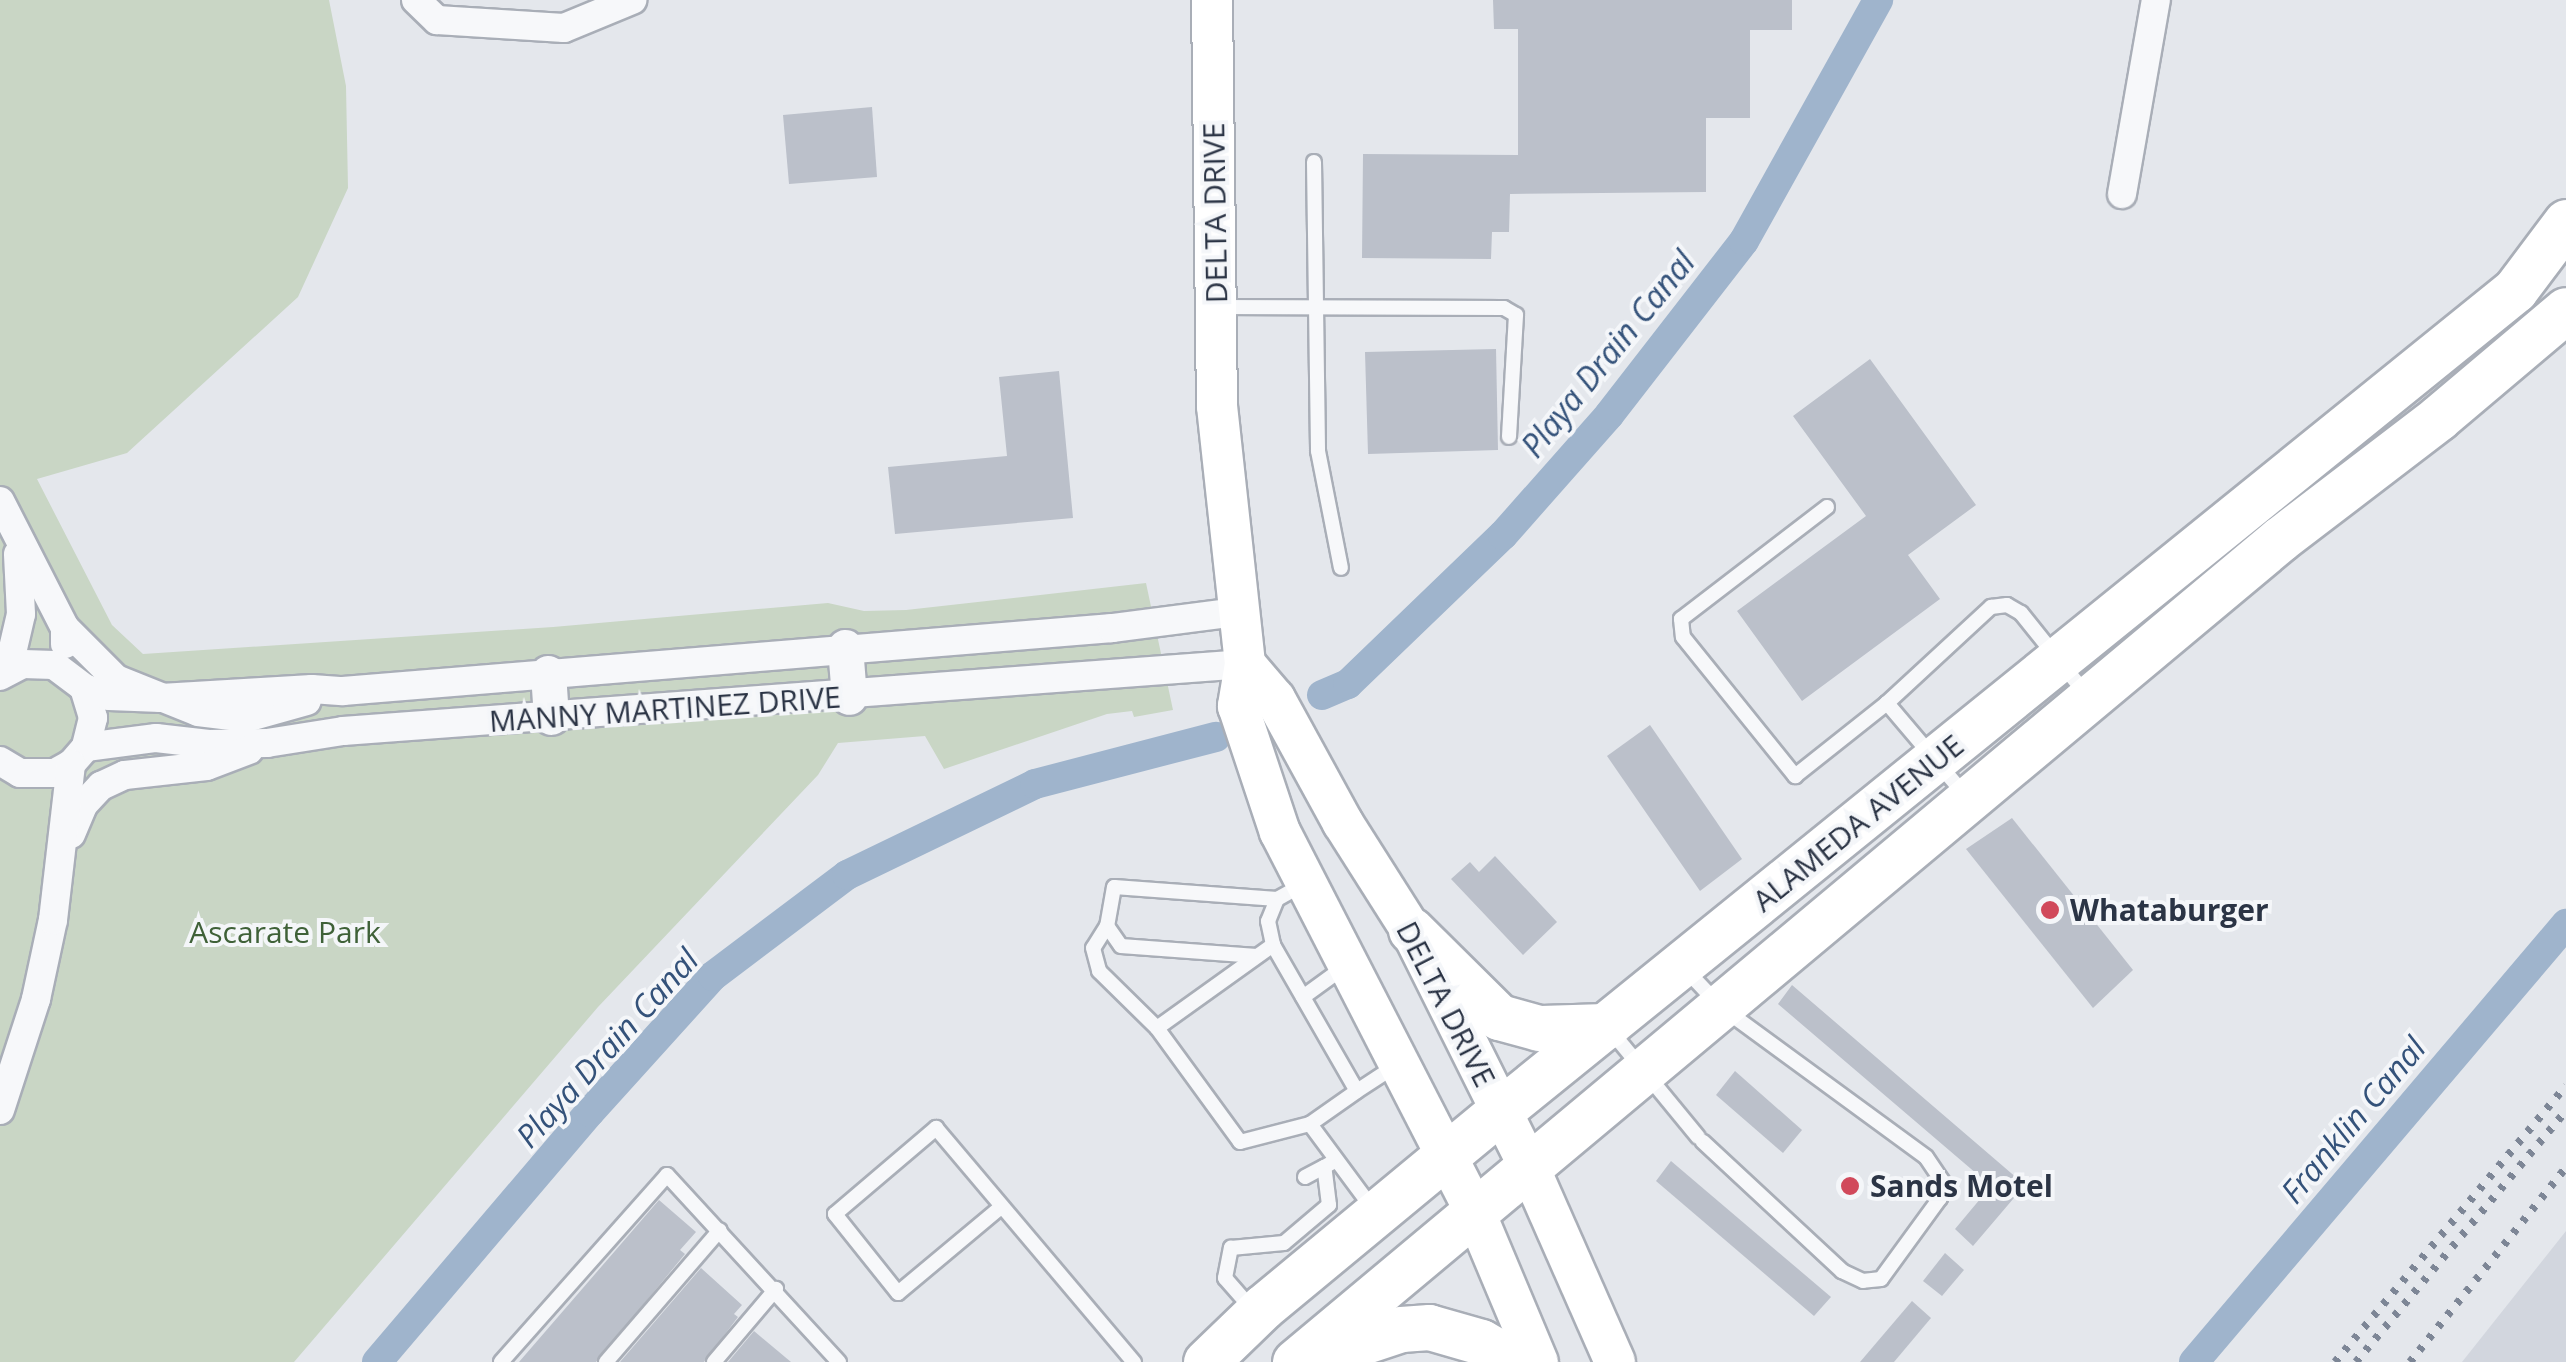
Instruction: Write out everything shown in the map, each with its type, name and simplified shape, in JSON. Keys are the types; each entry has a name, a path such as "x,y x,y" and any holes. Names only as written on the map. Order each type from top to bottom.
{"main road":[{"name":"DELTA DRIVE","path":"1212,0 1217,406 1244,664 1238,706 1293,884 1348,965 1447,1155 1538,1362"},
{"name":"ALAMEDA AVENUE","path":"1206,1362 1256,1314 1501,1110 2515,290 2566,222"},
{"name":"ALAMEDA AVENUE","path":"1295,1362 2089,698 2566,310"},
{"name":"DELTA DRIVE","path":"1244,664 1275,699 1411,930 1530,1167 1615,1362"},
{"path":"1293,884 1356,842"},
{"path":"1411,930 1499,1018 1539,1028 1607,1026"},
{"path":"1306,1362 1401,1328 1429,1327 1481,1342 1516,1362"}],"street":[{"path":"416,0 437,20 564,28 632,0"},
{"path":"2122,194 2156,0"},
{"name":"ALAMEDA AVENUE","path":"2515,290 2566,252"},
{"path":"0,501 17,542 64,628 76,680 93,718 78,756 54,920 17,1038 0,1110"},
{"path":"4,673 21,614 17,542"},
{"name":"MANNY MARTINEZ DRIVE","path":"4,673 38,662 109,696 161,698 312,688 343,691 1112,628 1237,612"},
{"path":"64,628 116,679 161,698"},
{"path":"845,647 849,697"},
{"name":"MANNY MARTINEZ DRIVE","path":"1,764 37,776 78,756 156,738 210,744 267,743 343,732 849,697 1244,664"},
{"path":"548,673 551,717"},
{"path":"60,869 74,825 101,786 125,776 207,766 267,743"}],"lane":[{"path":"1314,162 1318,451 1341,568"},
{"path":"1216,307 1504,308 1516,315 1509,437"},
{"path":"1827,507 1681,619 1683,637 1795,776 1887,703 1991,607 2007,605 2022,613 2089,698"},
{"path":"1887,703 1968,800"},
{"path":"1293,884 1114,887 1107,926 1094,948 1099,971 1157,1028 1239,1148 1310,1124 1399,1064"},
{"path":"1293,884 1268,921 1273,945 1357,1091"},
{"path":"1107,926 1121,946 1257,956"},
{"path":"1157,1028 1273,945"},
{"path":"1303,997 1348,965"},
{"path":"1607,1026 1700,1140 1842,1270 1864,1281 1882,1279 1940,1198 1944,1184 1926,1157 1721,1007 1682,965"},
{"path":"1310,1124 1330,1164 1376,1213"},
{"path":"1001,1207 898,1293 836,1214 936,1128 1134,1362"},
{"path":"1305,1177 1330,1164"},
{"path":"1231,1248 1284,1243 1329,1205 1330,1164"},
{"path":"501,1362 667,1175 776,1288 832,1359"},
{"path":"1234,1229 1225,1278 1256,1314"},
{"path":"606,1362 720,1230"},
{"path":"714,1362 776,1288"}],"shaded area":[{"path":"2566,1231 2566,1362 2462,1362"}],"green space":[{"name":"Ascarate Park","path":"0,0 329,0 346,86 348,188 298,297 127,453 37,479 112,625 143,654 553,627 828,603 864,611 906,610 1146,583 1173,710 1134,717 1132,711 1107,714 944,769 925,736 838,743 818,775 598,1007 294,1362 0,1362"}],"building":[{"path":"1493,0 1792,0 1792,30 1750,30 1750,118 1706,118 1706,192 1510,194 1509,232 1492,232 1491,259 1362,258 1363,154 1518,155 1518,29 1494,29"},
{"path":"872,107 877,177 789,184 783,115"},
{"path":"1496,349 1498,450 1368,454 1365,352"},
{"path":"1870,359 1976,505 1908,555 1940,599 1802,701 1737,611 1866,516 1793,416"},
{"path":"1059,371 1073,518 895,534 888,467 1007,456 999,377"},
{"path":"1650,725 1742,859 1700,891 1607,756"},
{"name":"Whataburger","path":"2012,818 2133,970 2093,1008 1966,849"},
{"path":"1495,856 1557,922 1523,955 1451,879 1470,862 1479,872"},
{"path":"1792,985 2025,1185 1973,1246 1955,1229 1991,1186 1778,1004"},
{"path":"1735,1071 1802,1130 1783,1153 1716,1095"},
{"path":"1671,1161 1831,1297 1814,1316 1656,1181"},
{"path":"659,1200 696,1232 680,1250 685,1254 596,1362 519,1362"},
{"path":"1945,1253 1964,1270 1942,1296 1923,1281"},
{"path":"701,1268 742,1305 734,1314 738,1317 704,1362 620,1362"},
{"path":"1912,1301 1931,1318 1894,1362 1860,1362"},
{"path":"754,1331 791,1362 728,1362"}],"waterway":[{"name":"Playa Drain Canal","path":"1322,695 1348,684 1503,535 1609,415 1744,241 1878,0"},
{"name":"Playa Drain Canal","path":"377,1362 590,1112 713,976 847,875 1035,784 1216,737"},
{"name":"Franklin Canal","path":"2194,1362 2566,924"}],"railway":[{"path":"2335,1362 2566,1086"},
{"path":"2356,1362 2566,1111"},
{"path":"2410,1362 2566,1167"}],"place":[{"name":"Whataburger","path":"2050,910"},
{"name":"Sands Motel","path":"1850,1186"}]}
